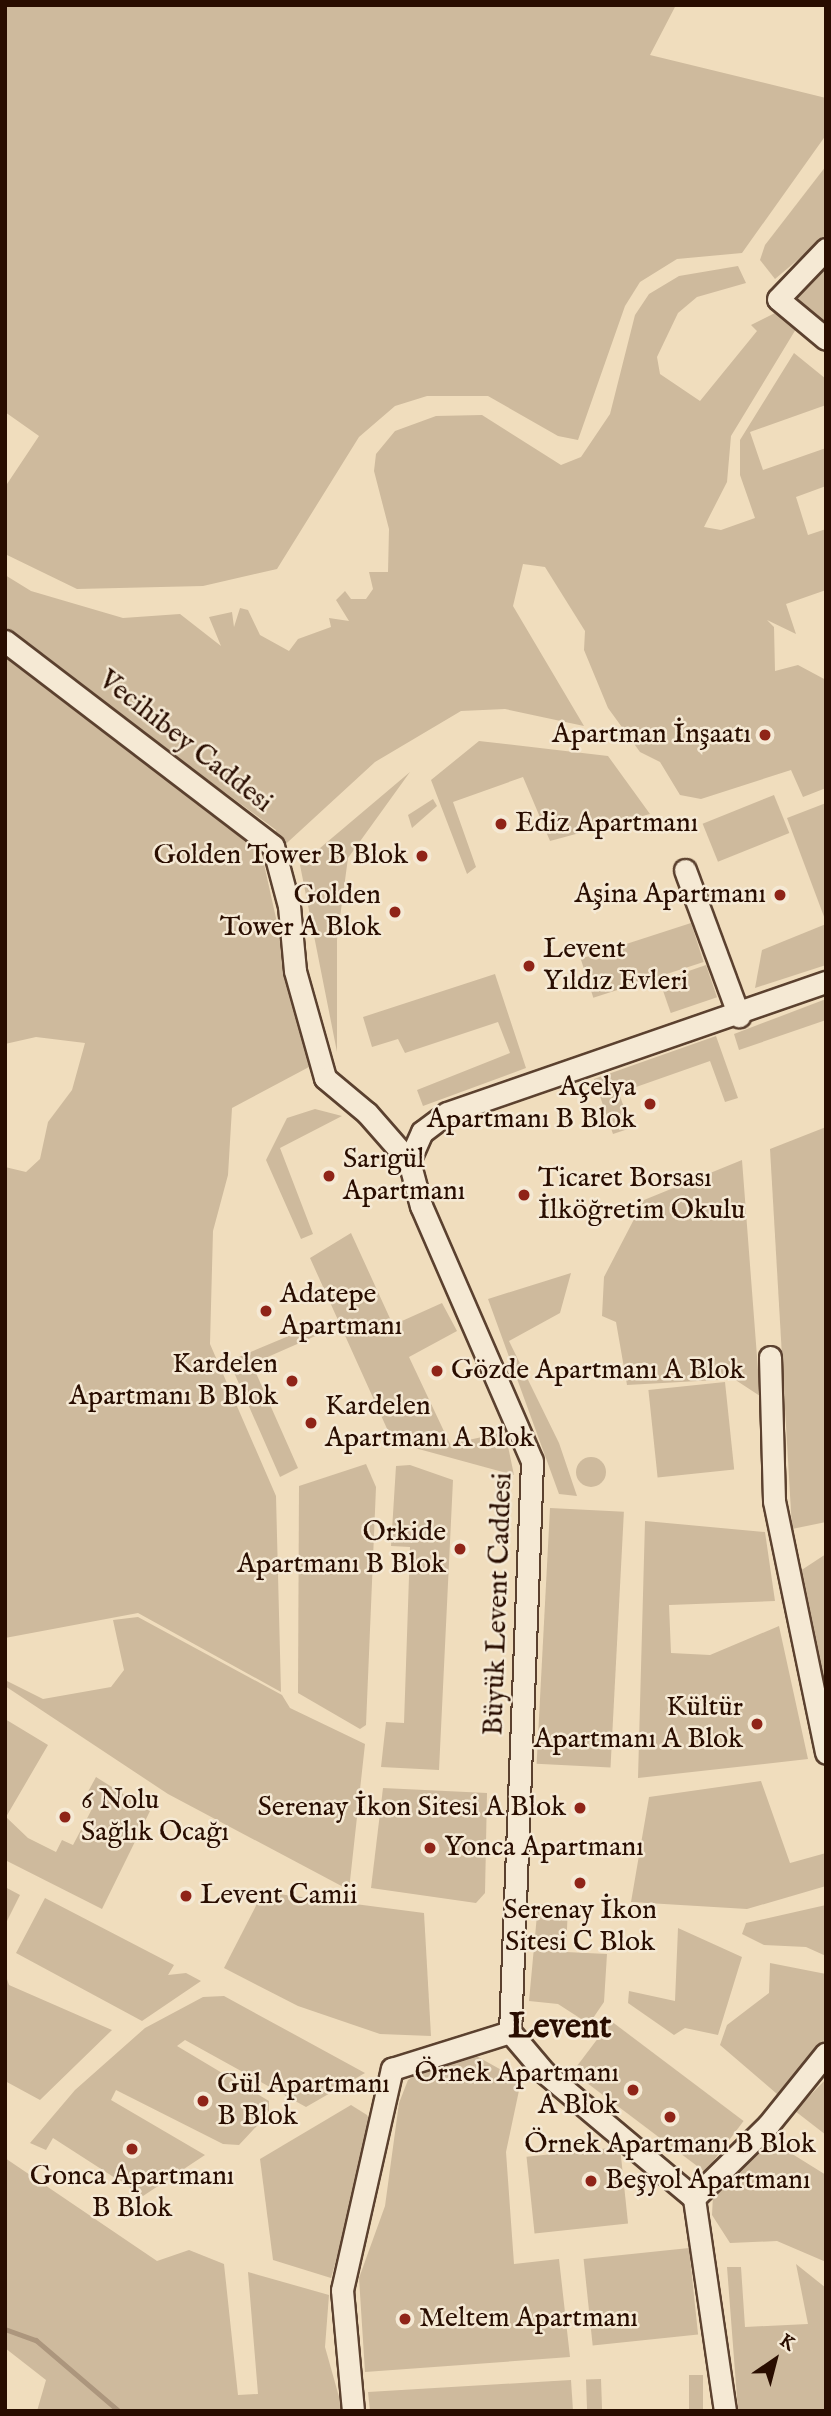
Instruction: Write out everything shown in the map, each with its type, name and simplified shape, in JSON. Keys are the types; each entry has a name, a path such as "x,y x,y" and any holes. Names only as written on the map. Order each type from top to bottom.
{"street":[{"path":"826,249 778,299 826,339"},
{"name":"Vecihibey Caddesi","path":"5,641 272,846 289,906 295,971 325,1078 367,1113 409,1161"},
{"path":"685,870 739,1016"},
{"path":"409,1161 422,1132 447,1113 739,1016 826,982"},
{"name":"Büyük Levent Caddesi","path":"409,1161 421,1206 532,1461 510,2032"},
{"path":"770,1357 774,1502 826,1753"},
{"path":"353,2411 341,2290 393,2069 510,2032 544,2072 694,2198 725,2411"},
{"path":"694,2198 768,2125 826,2053"}],"shaded area":[{"path":"5,5 676,5 650,55 826,98 826,135 742,253 677,259 640,282 625,306 578,440 558,436 488,396 427,396 395,406 359,437 277,569 203,586 77,589 5,554 5,487 39,436 5,412"},
{"path":"826,166 826,236 775,279 760,260 765,245"},
{"path":"822,263 826,278 826,330 790,297"},
{"path":"738,266 746,283 697,297 678,313 657,357 660,374 700,401 757,331 751,325 775,313 796,329 731,436 727,482 704,527 721,530 755,518 740,475 740,440 794,353 826,379 826,405 750,432 763,470 826,448 826,486 796,497 808,535 826,529 826,590 786,604 796,634 767,620 774,627 775,671 798,665 826,680 826,788 803,797 791,770 701,799 680,795 660,762 640,752 608,708 584,650 585,631 545,567 523,564 513,606 584,726 505,709 461,711 375,762 264,864 309,1067 232,1108 228,1175 213,1231 210,1344 276,1496 281,1692 138,1613 5,1638 5,1167 26,1172 40,1159 48,1122 72,1090 85,1043 36,1037 5,1044 5,646 248,835 264,863 276,830 5,631 5,575 31,591 123,618 180,614 221,646 209,617 232,612 234,627 240,608 248,610 260,635 289,651 298,639 331,627 329,618 349,621 336,600 345,591 351,599 366,599 373,589 369,572 388,572 389,529 374,471 376,454 395,431 436,416 482,415 561,465 581,457 610,414 635,315 649,294 679,276"},
{"path":"479,741 608,756 650,814 550,841 523,777 453,802 476,867 467,874 431,780"},
{"path":"410,772 348,858 337,940 337,1052 300,865"},
{"path":"774,795 789,833 718,862 703,824"},
{"path":"433,799 437,806 412,828 408,815"},
{"path":"826,803 826,922 787,818"},
{"path":"691,923 704,962 593,998 581,959"},
{"path":"826,924 826,965 755,988 762,950"},
{"path":"706,965 717,997 671,1013 660,981"},
{"path":"495,974 526,1068 423,1106 417,1090 510,1053 498,1022 405,1053 398,1039 372,1047 363,1017"},
{"path":"826,999 826,1020 739,1050 734,1034"},
{"path":"716,1036 738,1098 725,1102 710,1061 619,1093 631,1128 613,1134 594,1079"},
{"path":"315,1109 342,1116 280,1148 313,1234 301,1239 266,1160 287,1118"},
{"path":"826,1127 826,1522 792,1529 770,1149"},
{"path":"742,1160 760,1396 734,1379 627,1385 616,1322 602,1316 604,1277 644,1200"},
{"path":"351,1233 393,1325 442,1303 457,1331 409,1357 450,1444 505,1432 514,1475 393,1442 310,1258"},
{"path":"571,1273 560,1313 509,1341 559,1443 577,1496 559,1494 488,1299"},
{"path":"315,1325 320,1334 252,1364 298,1468 280,1477 229,1361"},
{"path":"725,1382 734,1470 658,1478 648,1390"},
{"path":"591,1457 597,1458 605,1466 605,1478 597,1486 591,1487 585,1486 577,1478 576,1472 577,1466 585,1458"},
{"path":"366,1464 376,1487 366,1725 360,1729 298,1693 299,1486"},
{"path":"410,1465 453,1480 439,1770 381,1767 386,1722 404,1723 410,1547 391,1546 396,1466"},
{"path":"550,1508 624,1512 611,1768 537,1764"},
{"path":"645,1521 765,1532 775,1601 669,1605 671,1653 710,1655 779,1626 808,1759 638,1778"},
{"path":"826,1554 826,1727 797,1573"},
{"path":"138,1617 282,1695 290,1708 365,1744 349,1890 168,1794 5,1686 5,1680 43,1699 111,1687 124,1670 113,1620"},
{"path":"5,1719 48,1745 6,1817 28,1838 56,1852 62,1840 73,1845 93,1807 83,1801 96,1777 150,1811 102,1909 5,1860"},
{"path":"761,1781 790,1863 826,1853 826,1886 747,1909 631,1902 649,1797"},
{"path":"383,1788 487,1793 485,1893 476,1903 371,1888"},
{"path":"5,1887 20,1895 5,1925"},
{"path":"263,1892 424,1913 431,2036 380,2034 298,2006 224,1968"},
{"path":"45,1898 174,1965 168,1975 186,1973 201,1981 142,2021 16,1953"},
{"path":"538,1904 568,1906 566,1952 607,1954 604,2002 589,2024 558,2004 529,2001"},
{"path":"826,1905 826,1956 806,1947 764,1945 742,1934 746,1923"},
{"path":"678,1928 742,1957 718,2035 685,2028 674,2035 628,2003 629,1991 675,2001"},
{"path":"770,1963 826,1974 826,2038 777,2094 720,2045 727,2025 769,1993"},
{"path":"5,1973 9,1985 112,2030 40,2100 5,2081"},
{"path":"224,1996 365,2073 306,2107 185,2040 177,2046 269,2101 269,2113 239,2145 223,2144 116,2090 111,2100 205,2155 143,2196 53,2138 46,2150 30,2143 75,2090 145,2028 203,1997"},
{"path":"611,2021 744,2121 705,2172 572,2072"},
{"path":"471,2053 521,2081 506,2152 514,2264 559,2259 570,2357 365,2372 359,2278 385,2206 399,2103 408,2080 418,2073"},
{"path":"826,2079 826,2135 795,2111"},
{"path":"351,2105 367,2115 373,2129 331,2278 273,2260 260,2159"},
{"path":"765,2137 826,2175 826,2262 777,2241 730,2243 712,2215 713,2195"},
{"path":"620,2147 628,2224 535,2233 527,2157"},
{"path":"5,2158 157,2261 189,2250 224,2264 238,2395 258,2394 248,2272 329,2295 325,2347 343,2411 37,2411 46,2380 5,2348"},
{"path":"689,2248 698,2335 593,2346 584,2259"},
{"path":"796,2264 826,2288 826,2411 738,2411 727,2267 741,2267 745,2327 808,2324"},
{"path":"689,2375 703,2375 703,2411 689,2411"},
{"path":"601,2379 602,2411 587,2411 586,2380"},
{"path":"571,2380 573,2411 370,2411 368,2392"}],"waterway":[{"path":"5,2329 36,2340 119,2411"}],"place":[{"name":"Apartman İnşaatı","path":"765,735"},
{"name":"Ediz Apartmanı","path":"501,824"},
{"name":"Golden Tower B Blok","path":"422,856"},
{"name":"Aşina Apartmanı","path":"780,895"},
{"name":"Golden Tower A Blok","path":"395,912"},
{"name":"Levent Yıldız Evleri","path":"529,966"},
{"name":"Açelya Apartmanı B Blok","path":"650,1104"},
{"name":"Sarıgül Apartmanı","path":"329,1176"},
{"name":"Ticaret Borsası İlköğretim Okulu","path":"524,1195"},
{"name":"Adatepe Apartmanı","path":"266,1311"},
{"name":"Gözde Apartmanı A Blok","path":"437,1371"},
{"name":"Kardelen Apartmanı B Blok","path":"292,1381"},
{"name":"Kardelen Apartmanı A Blok","path":"311,1423"},
{"name":"Orkide Apartmanı B Blok","path":"460,1549"},
{"name":"Kültür Apartmanı A Blok","path":"757,1724"},
{"name":"Serenay İkon Sitesi A Blok","path":"580,1808"},
{"name":"6 Nolu Sağlık Ocağı","path":"65,1817"},
{"name":"Yonca Apartmanı","path":"430,1848"},
{"name":"Serenay İkon Sitesi C Blok","path":"580,1883"},
{"name":"Levent Camii","path":"186,1896"},
{"name":"Örnek Apartmanı A Blok","path":"633,2090"},
{"name":"Gül Apartmanı B Blok","path":"203,2101"},
{"name":"Örnek Apartmanı B Blok","path":"670,2117"},
{"name":"Gonca Apartmanı B Blok","path":"132,2149"},
{"name":"Beşyol Apartmanı","path":"591,2181"},
{"name":"Meltem Apartmanı","path":"405,2319"}],"district":[{"name":"Levent","path":"560,2028"}]}
